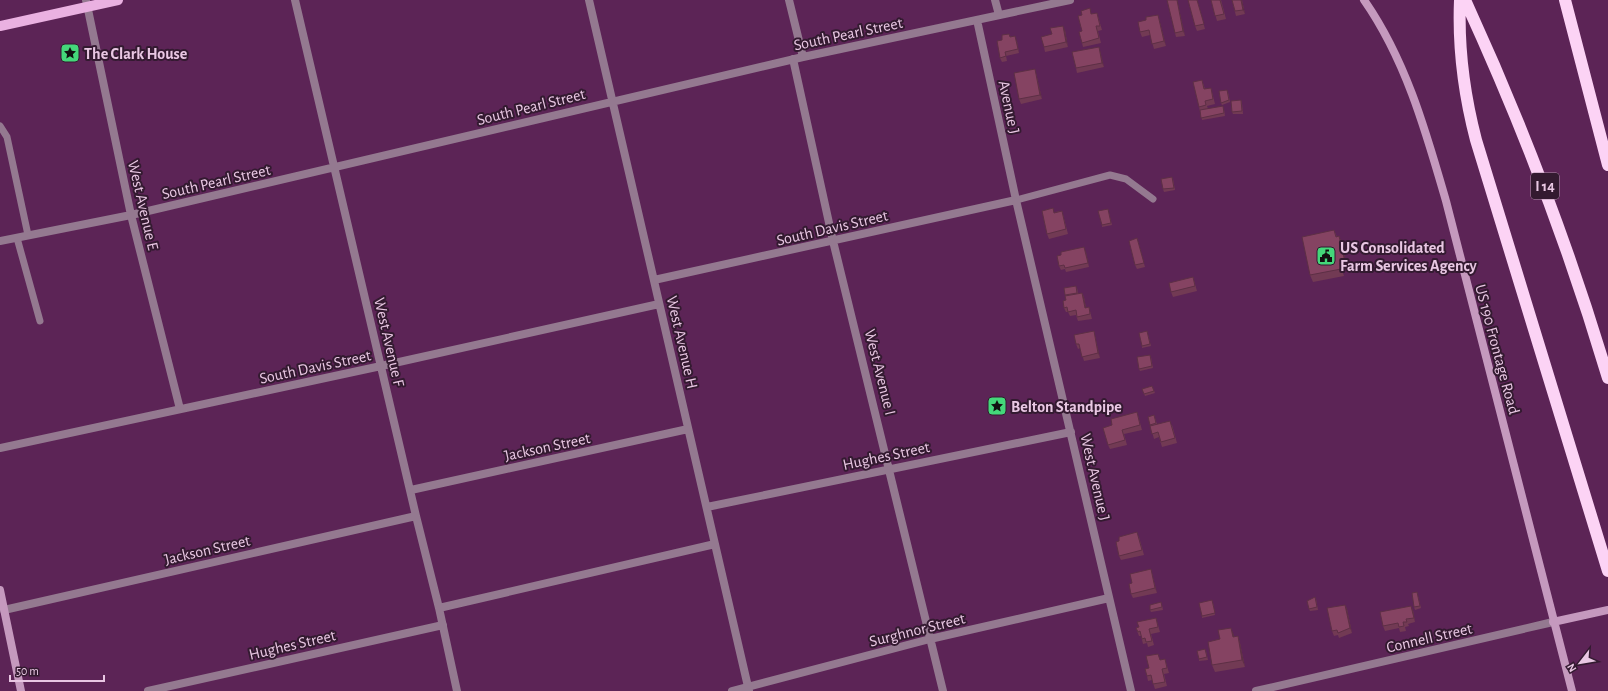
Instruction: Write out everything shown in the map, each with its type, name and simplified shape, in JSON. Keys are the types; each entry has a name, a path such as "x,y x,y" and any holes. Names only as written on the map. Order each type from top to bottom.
{"highway":[{"path":"1460,0 1459,23 1464,84 1473,127 1493,198 1608,571"},
{"name":"I 14","path":"1465,0 1501,77 1548,194 1573,266 1608,378"},
{"path":"1565,0 1608,165"}],"main road":[{"path":"0,26 86,4 118,0"},
{"name":"US 190 Frontage Road","path":"1364,0 1387,38 1402,68 1426,135 1448,209 1553,622 1572,691"},
{"path":"0,590 21,691"},
{"name":"Connell Street","path":"1553,622 1604,611"}],"street":[{"name":"West Avenue F","path":"295,0 336,167 416,516 440,608 457,691"},
{"name":"West Avenue H","path":"589,0 749,689"},
{"path":"789,0 802,57"},
{"path":"995,0 999,15"},
{"name":"South Pearl Street","path":"0,242 28,235 131,215 802,57 1070,0"},
{"name":"West Avenue E","path":"86,4 131,215 180,409"},
{"name":"Avenue J","path":"977,20 1016,200"},
{"name":"West Avenue I","path":"794,59 834,241 943,691"},
{"name":"South Davis Street","path":"654,280 1016,200"},
{"name":"West Avenue J","path":"1016,200 1131,691"},
{"name":"South Davis Street","path":"0,448 381,366 659,304"},
{"name":"Jackson Street","path":"411,490 688,429"},
{"name":"Hughes Street","path":"707,507 890,468 1071,432"},
{"name":"Jackson Street","path":"4,610 416,516"},
{"path":"440,608 715,544"},
{"name":"Surghnor Street","path":"732,691 749,689 930,639 1109,598"},
{"name":"Connell Street","path":"1256,691 1553,622"},
{"name":"Hughes Street","path":"148,691 443,625"}],"lane":[{"path":"0,126 7,137 28,235"},
{"path":"1016,200 1110,175 1126,179 1153,199"},
{"path":"17,238 40,321"}],"building":[{"path":"1167,0 1177,0 1183,31 1175,33"},
{"path":"1188,0 1197,0 1204,24 1195,26"},
{"path":"1211,0 1220,0 1224,14 1215,16"},
{"path":"1232,0 1241,0 1243,10 1235,11"},
{"path":"1090,8 1091,14 1097,13 1100,26 1096,26 1099,38 1082,43 1079,32 1082,31 1078,16 1082,15 1081,11"},
{"path":"1158,15 1164,41 1152,44 1149,30 1140,32 1138,22 1146,20 1146,17"},
{"path":"1063,26 1066,42 1044,47 1041,37 1052,34 1050,28"},
{"path":"1009,34 1010,37 1015,36 1018,49 1005,52 1006,56 1000,58 997,41 1002,40 1002,35"},
{"path":"1099,47 1102,63 1076,68 1072,52"},
{"path":"1035,69 1040,95 1019,99 1014,73"},
{"path":"1202,80 1204,89 1211,88 1213,99 1205,101 1206,105 1199,107 1193,82"},
{"path":"1227,90 1229,100 1221,103 1219,91"},
{"path":"1241,100 1242,111 1232,112 1231,101"},
{"path":"1223,106 1224,113 1201,118 1200,110"},
{"path":"1172,177 1174,188 1163,189 1161,179"},
{"path":"1053,208 1054,213 1062,211 1066,229 1047,234 1042,211"},
{"path":"1108,209 1111,223 1102,225 1098,211"},
{"name":"US Consolidated Farm Services Agency","path":"1334,230 1336,237 1339,236 1345,262 1340,263 1341,269 1310,275 1302,237"},
{"path":"1137,238 1144,263 1135,265 1129,241"},
{"path":"1084,247 1088,263 1065,268 1064,265 1059,266 1057,256 1061,255 1061,252"},
{"path":"1193,277 1195,286 1171,292 1169,283"},
{"path":"1076,286 1077,293 1065,295 1064,288"},
{"path":"1082,293 1085,308 1089,307 1090,314 1077,317 1076,310 1068,312 1067,307 1064,308 1063,301 1066,300 1065,296"},
{"path":"1094,331 1098,353 1082,357 1079,344 1076,344 1074,335"},
{"path":"1147,331 1150,344 1142,346 1139,333"},
{"path":"1150,355 1152,366 1139,369 1137,357"},
{"path":"1152,386 1154,391 1144,394 1142,389"},
{"path":"1137,412 1140,425 1122,430 1125,440 1108,445 1103,428 1112,425 1111,419"},
{"path":"1154,415 1156,423 1150,425 1148,417"},
{"path":"1170,421 1175,438 1161,442 1158,432 1152,434 1150,426"},
{"path":"1137,532 1142,550 1119,556 1116,542 1119,541 1119,537"},
{"path":"1151,569 1155,588 1131,594 1129,584 1132,583 1130,574"},
{"path":"1417,592 1420,606 1414,607 1412,593"},
{"path":"1315,597 1317,607 1309,609 1307,601"},
{"path":"1212,600 1215,613 1202,616 1199,603"},
{"path":"1161,602 1162,607 1150,610 1150,605"},
{"path":"1345,605 1350,628 1338,633 1337,630 1332,631 1327,608"},
{"path":"1411,606 1414,618 1406,619 1407,622 1403,622 1404,626 1399,627 1398,623 1383,626 1380,612"},
{"path":"1156,618 1158,627 1149,629 1152,641 1146,642 1145,638 1142,639 1140,631 1138,632 1136,628 1139,627 1137,622"},
{"path":"1231,628 1233,637 1238,636 1242,660 1212,665 1208,642 1220,639 1218,630"},
{"path":"1205,649 1207,657 1199,659 1197,651"},
{"path":"1158,654 1160,660 1165,659 1167,668 1162,669 1165,682 1153,684 1151,675 1147,676 1145,669 1149,668 1146,656"}],"place":[{"name":"The Clark House","path":"70,53"},
{"name":"US Consolidated Farm Services Agency","path":"1326,256"},
{"name":"Belton Standpipe","path":"997,406"}]}
